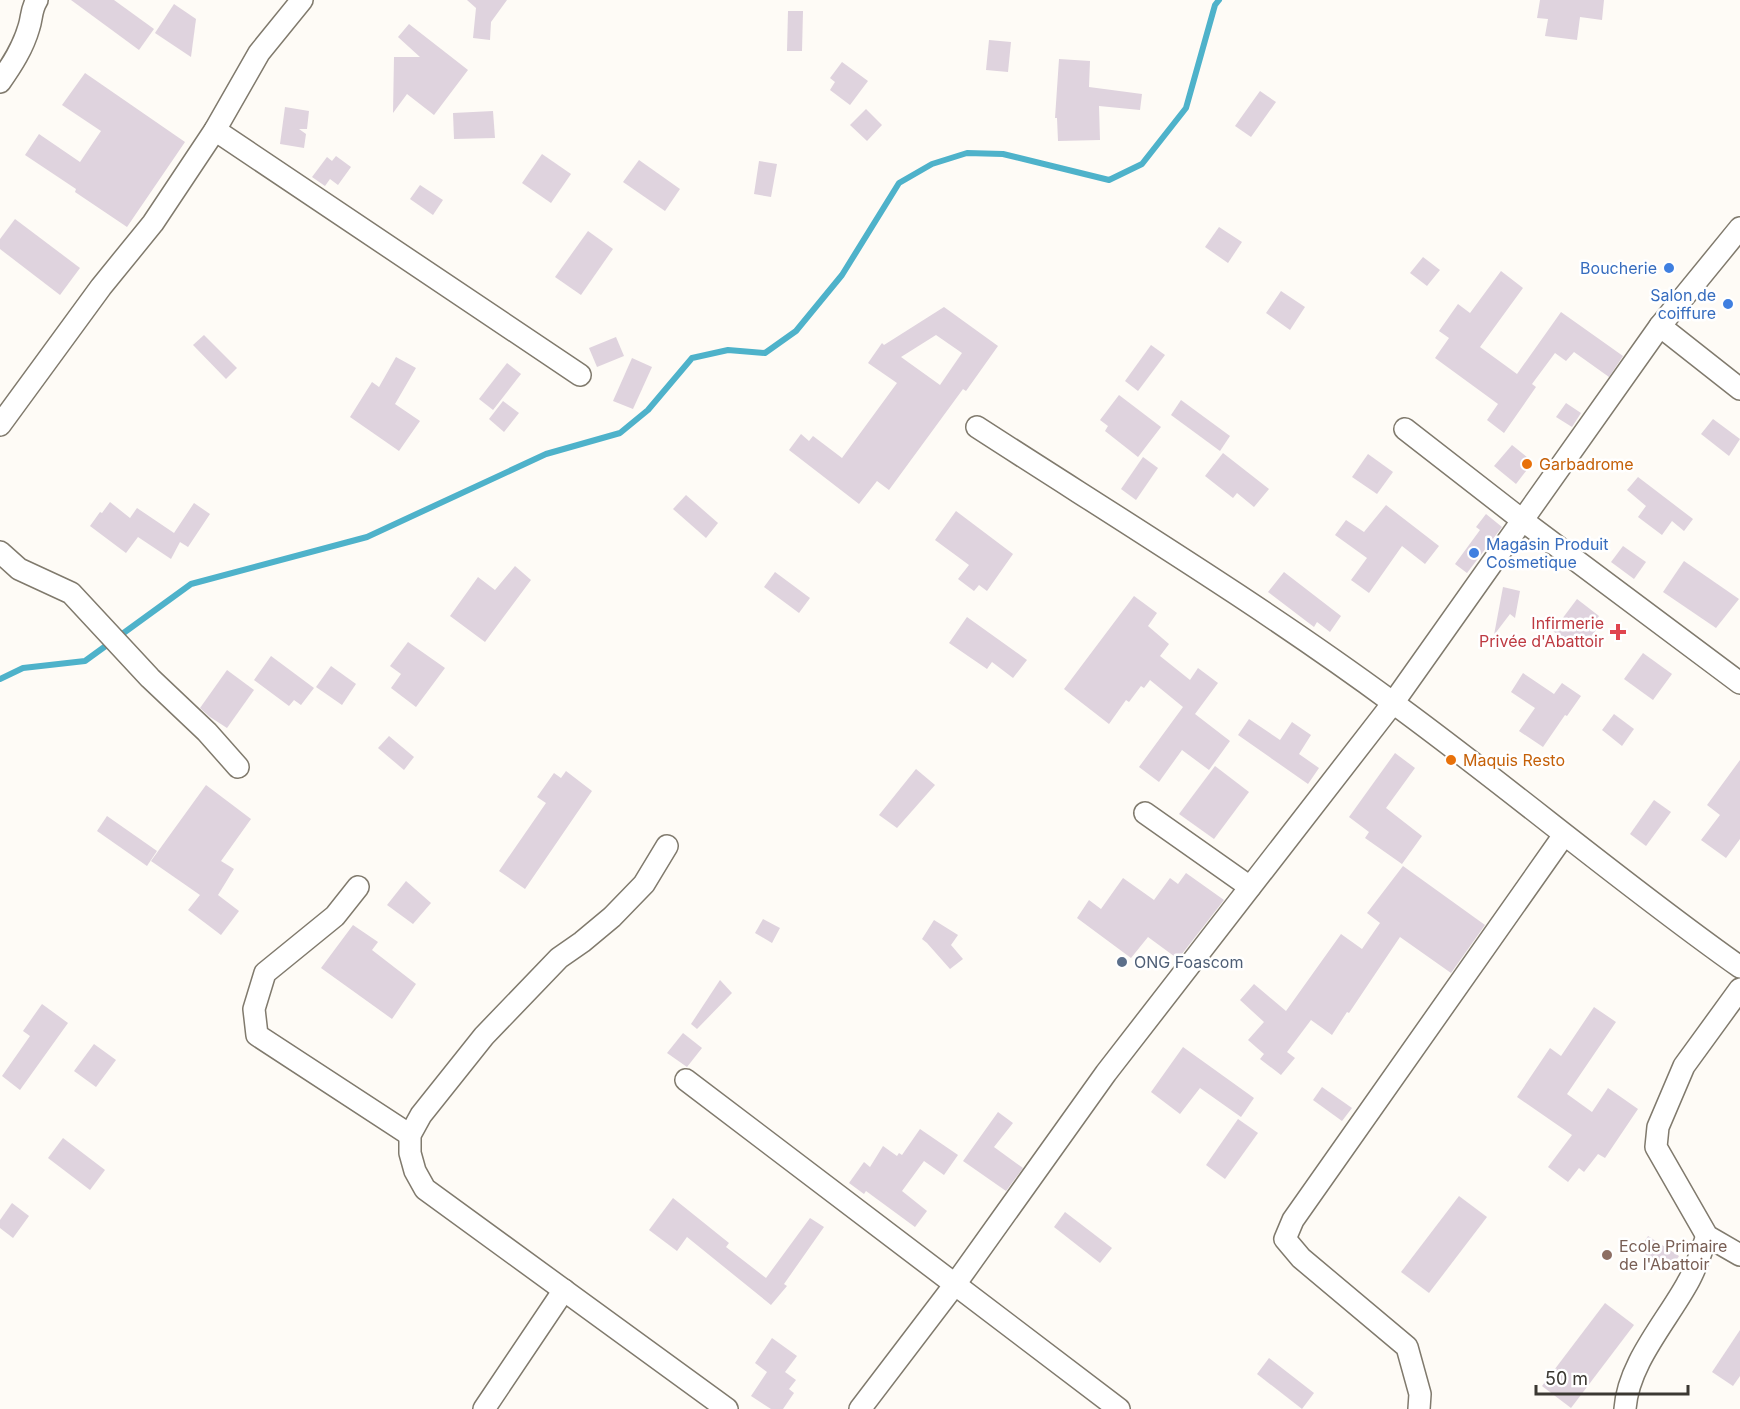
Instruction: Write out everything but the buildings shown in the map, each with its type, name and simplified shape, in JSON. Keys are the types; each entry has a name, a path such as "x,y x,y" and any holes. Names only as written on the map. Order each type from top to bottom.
{"street":[{"path":"0,425 101,287 153,223 215,130 259,53 302,0"},
{"path":"0,82 18,55 29,27 31,2"},
{"path":"215,130 580,375"},
{"path":"860,1409 956,1283 1106,1073 1393,703 1660,327 1740,228"},
{"path":"1660,327 1740,389"},
{"path":"977,428 1301,637 1393,703 1665,913 1740,967"},
{"path":"1405,429 1522,520 1740,683"},
{"path":"0,552 19,569 71,593 150,678 207,732 238,767"},
{"path":"1145,813 1250,887"},
{"path":"1419,1409 1420,1394 1407,1347 1301,1258 1285,1239 1293,1220 1564,835"},
{"path":"667,846 644,884 612,918 558,958 484,1036 421,1114 410,1135 410,1153 415,1172 425,1189 727,1409"},
{"path":"358,887 335,916 265,973 254,1009 257,1035 410,1135"},
{"path":"1740,989 1684,1066 1658,1127 1656,1147 1707,1236 1740,1255"},
{"path":"686,1080 1119,1409"},
{"path":"1625,1409 1635,1370 1689,1281 1707,1236"},
{"path":"484,1409 564,1290"}],"waterway":[{"path":"0,679 23,668 85,661 191,584 367,537 546,454 620,433 648,410 692,358 728,350 765,353 796,331 842,275 899,183 932,164 967,153 1003,154 1109,180 1142,164 1186,108 1215,5 1219,0"}],"place":[{"name":"Boucherie","path":"1669,268"},
{"name":"Salon de coiffure","path":"1728,304"},
{"name":"Garbadrome","path":"1527,464"},
{"name":"Magasin Produit Cosmetique","path":"1474,553"},
{"name":"Infirmerie Privée d'Abattoir","path":"1618,632"},
{"name":"Maquis Resto","path":"1451,760"},
{"name":"ONG Foascom","path":"1122,962"},
{"name":"Ecole Primaire de l'Abattoir","path":"1607,1255"}]}
